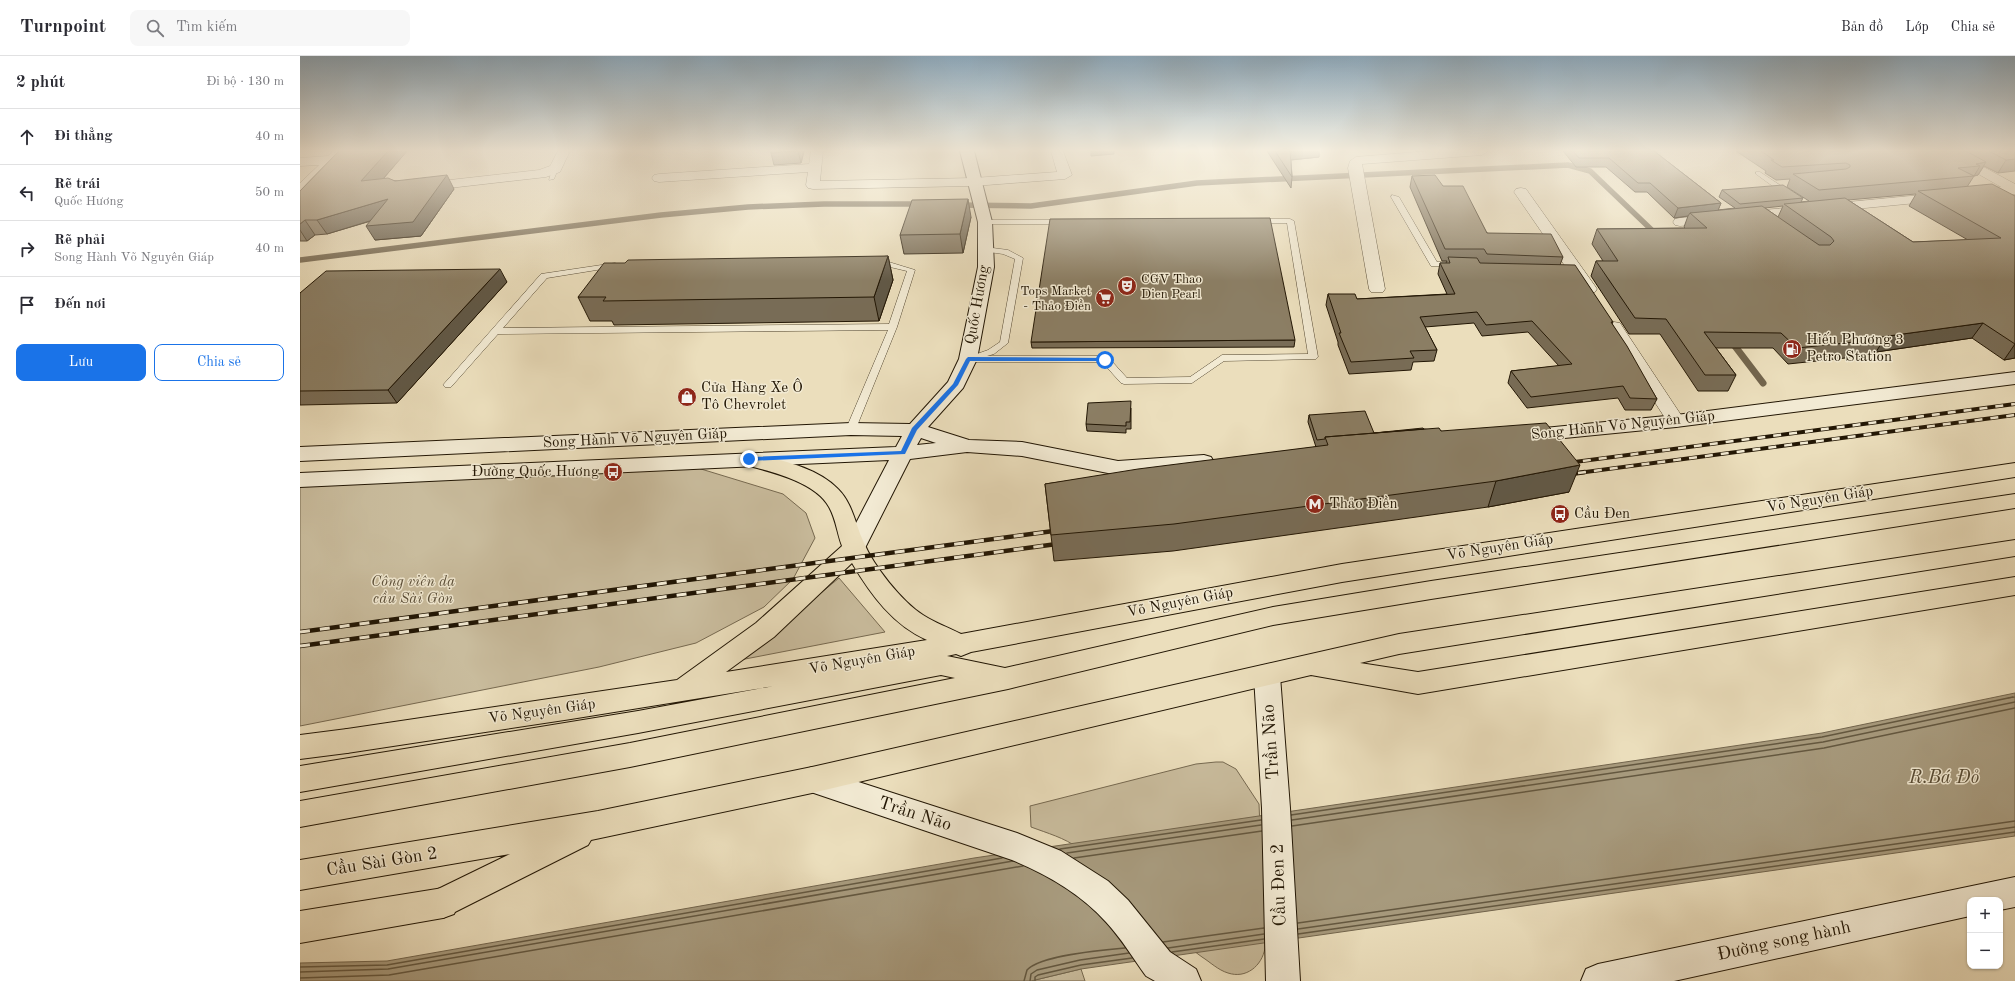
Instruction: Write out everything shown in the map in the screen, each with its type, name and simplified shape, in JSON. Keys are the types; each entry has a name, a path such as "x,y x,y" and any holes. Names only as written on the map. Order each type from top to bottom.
{"main road":[{"name":"Quốc Hương","path":"854,548 914,430 956,384 968,359 986,267 984,217 977,194"},
{"name":"Song Hành Võ Nguyên Giáp","path":"1503,438 1676,421 2015,378"},
{"name":"Song Hành Võ Nguyên Giáp","path":"300,454 851,429 914,430 955,440 967,446"},
{"name":"Song Hành Võ Nguyên Giáp","path":"300,480 903,453 967,446 1022,449 1118,468 1223,461"},
{"path":"749,459 787,469 818,484 837,501 848,526 854,548 882,588 908,618 957,643 1008,678"},
{"name":"Võ Nguyên Giáp","path":"300,748 682,690 910,653 957,643 1061,626 1342,572 2015,470"},
{"name":"Võ Nguyên Giáp","path":"307,813 630,755 1008,678 1273,616 1431,590 2015,501"},
{"path":"638,722 765,630 854,548"},
{"path":"300,927 443,903 598,825 812,780 1267,676 1399,644 2015,548"},
{"path":"1308,666 1418,683 2015,586"},
{"name":"Võ Nguyên Giáp","path":"300,779 638,722 941,665 1008,678"},
{"name":"Trần Não","path":"1267,676 1276,808"},
{"name":"Trần Não","path":"812,780 1018,848 1050,861 1097,892 1117,911 1168,976"},
{"name":"Cầu Đen 2","path":"1276,808 1283,972"},
{"name":"Cầu Sài Gòn 2","path":"300,875 464,849 598,825"},
{"path":"1991,897 2015,892"},
{"name":"Đường song hành","path":"1598,981 1967,902"}],"street":[{"path":"1361,194 1377,289"},
{"path":"1522,194 1571,273 1600,305 1676,421"},
{"path":"1680,222 1964,194"},
{"path":"1715,203 1734,217"},
{"path":"1760,215 1778,228"}],"lane":[{"path":"1789,194 1812,210"},
{"path":"1395,197 1434,264 1463,264"},
{"path":"984,217 1071,222"},
{"path":"968,359 1105,360 1124,381 1192,380 1222,358 1313,357 1290,221 1251,221"},
{"path":"968,359 992,352 1004,344 1019,258 1005,252 985,249"},
{"path":"851,429 892,327 911,270 879,261 864,261"},
{"path":"448,385 544,276 625,265"},
{"path":"496,331 892,327"}],"green space":[{"name":"Công viên dạ cầu Sài Gòn","path":"688,465 783,494 806,513 815,538 793,579 764,607 696,643 599,667 300,726 300,483"},
{"path":"839,578 885,632 740,660"},
{"path":"1223,762 1236,769 1259,804 1265,948 1257,965 1252,970 1241,974 1228,973 1221,970 1189,948 1165,928 1086,854 1073,844 1031,827 1030,806 1196,764"},
{"path":"1081,969 1085,981 1031,981"}],"water":[{"name":"R.Bá Đỏ","path":"2015,693 2015,836 1081,969 1031,981 300,981 300,963 387,961 974,858 1822,733"}],"building":[{"path":"300,194 433,194 413,222 366,226 388,199 317,220 305,220 300,224"},
{"path":"1420,194 1467,194 1487,233 1551,234 1563,257 1487,254 1484,249 1445,249"},
{"path":"1663,194 1710,194 1721,203 1678,208"},
{"path":"1727,194 1797,194 1803,198 1740,204"},
{"path":"1924,194 2011,194 2015,196 2015,344 1983,323 1881,337 1884,339 1797,348 1781,333 1704,332 1736,375 1705,375 1666,319 1635,318 1596,261 1618,261 1597,229 1707,228 1690,213 1762,206 1819,245 1830,245 1834,241 1831,237 1784,204 1845,198 1913,242 2001,238"},
{"path":"968,199 960,234 900,235 912,200"},
{"path":"1270,218 1295,340 1031,342 1050,219"},
{"path":"888,256 874,297 603,301 606,297 578,297 604,263 625,263 628,260"},
{"path":"1448,257 1477,258 1480,263 1575,265 1613,322 1611,322 1627,346 1657,399 1630,398 1623,386 1531,397 1511,371 1572,364 1532,321 1486,325 1477,312 1420,317 1437,350 1410,351 1414,358 1351,362 1339,333 1341,333 1328,294 1355,294 1357,299 1455,294 1440,263 1450,263"},
{"path":"500,269 388,390 300,391 300,293 326,271"},
{"path":"1131,401 1130,422 1126,422 1126,426 1086,424 1088,403"},
{"path":"1365,411 1374,433 1424,429 1325,437 1325,439 1317,440 1309,415"},
{"path":"1546,423 1580,465 1496,481 1174,524 1051,535 1045,484 1138,469 1328,445 1325,437 1439,428 1441,431"}],"waterway":[{"path":"959,205 1031,206 1116,194"},
{"path":"1614,194 1657,235"},
{"path":"300,260 661,215 748,207 824,204 921,204"},
{"path":"1731,341 1763,383"}],"railway":[{"path":"1567,463 2015,404"},
{"path":"1581,473 2015,415"},
{"path":"1581,473 1585,472"},
{"path":"1565,475 1581,473"},
{"path":"300,632 1061,530"},
{"path":"300,646 1064,543"}],"place":[{"name":"CGV Thao Dien Pearl","path":"1127,286"},
{"name":"Tops Market - Thảo Điền","path":"1105,298"},
{"name":"Hiếu Phương 3 Petro Station","path":"1792,349"},
{"name":"Cửa Hàng Xe Ô Tô Chevrolet","path":"687,397"},
{"name":"Đường Quốc Hương","path":"613,472"},
{"name":"Thảo Điền","path":"1315,504"},
{"name":"Cầu Đen","path":"1560,514"}],"route":[{"path":"749,459 903,453 914,430 956,384 968,359 1105,360"}]}
